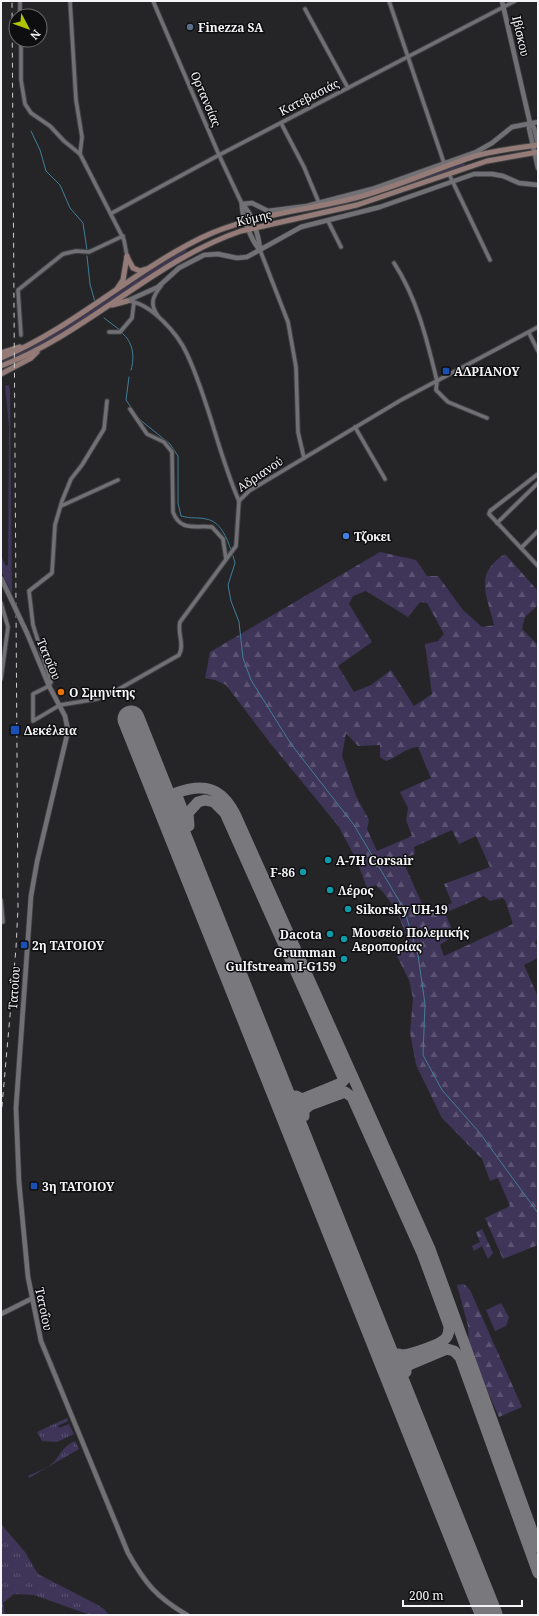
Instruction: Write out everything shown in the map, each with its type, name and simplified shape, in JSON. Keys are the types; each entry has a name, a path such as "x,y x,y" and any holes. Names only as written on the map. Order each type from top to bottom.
{"main road":[{"name":"Κύμης","path":"1,358 36,342 153,266 202,238 249,221 356,198 476,156 536,145"},
{"name":"Κύμης","path":"1,366 38,349 188,253 223,237 252,228 357,205 487,161 536,152"},
{"path":"127,256 132,266 137,270 143,271 153,266"},
{"path":"113,293 123,280 127,256"},
{"path":"107,306 127,301"},
{"path":"1,353 36,342"},
{"path":"1,374 31,358 38,349"}],"street":[{"path":"70,1 76,100 82,137 80,154"},
{"name":"Ορτανσίας","path":"153,1 218,155 242,204"},
{"path":"389,1 444,163"},
{"name":"Ιβίσκου","path":"502,1 530,123 529,128 536,145 538,168"},
{"name":"Κατεβασιάς","path":"112,214 218,155 516,1"},
{"path":"305,9 348,88"},
{"path":"21,48 21,80 25,104 30,113 50,126 64,141 80,154 123,236 127,256"},
{"path":"304,458 298,432 296,367 288,322 260,250 256,245 252,228 241,209 242,204 252,203 268,211 319,203 372,189 485,148 512,127 538,122"},
{"path":"281,123 304,167 319,203"},
{"path":"127,301 150,291 166,280 179,268 204,255 218,254 243,258 260,250 293,230 380,207 474,174 487,173 503,176 519,183 538,185"},
{"path":"449,174 490,260"},
{"path":"328,221 341,247"},
{"path":"21,334 18,290 63,254 76,251 89,252 123,236"},
{"path":"394,263 404,278 413,299 436,381 436,390 445,400 487,418"},
{"path":"166,280 152,300 153,308 159,318 177,337 187,354 208,411 227,473 239,501"},
{"path":"127,301 134,302 159,318"},
{"path":"108,332 120,332 132,318 134,302"},
{"name":"Αδριανού","path":"60,705 108,695 179,655 182,648 179,630 181,619 233,551 237,542 239,501 249,491 355,427 436,381 538,327"},
{"path":"529,333 538,351"},
{"path":"60,705 34,721 32,720 33,694 50,686 52,682 33,625 29,595 31,589 52,573 55,526 60,506 71,479 80,469 104,429 107,401"},
{"path":"130,409 147,434 164,442 172,452 173,512 177,519 181,524 188,527 212,527 223,539 226,559"},
{"path":"355,427 385,479"},
{"path":"538,474 490,511 489,514 538,566"},
{"path":"60,506 118,480"},
{"path":"496,523 538,483"},
{"path":"521,548 538,531"},
{"name":"Τατοΐου","path":"1,577 67,721 68,735 36,862 31,896 17,1086 16,1127 19,1182 25,1257 31,1299 44,1352 128,1552 145,1582 154,1592 164,1601 187,1615"},
{"path":"1,603 8,627 1,678"},
{"path":"1,900 3,922 1,921"},
{"path":"1,1314 31,1299"}],"green space":[{"path":"464,163 465,165 410,186 322,211 322,209 383,192"},
{"path":"186,249 187,251 65,331 38,347 1,364 1,361 26,349 73,322"},
{"path":"9,385 12,594 1,571 1,556 6,566 8,565 9,427 5,386"},
{"path":"380,552 416,560 427,576 438,576 463,610 482,627 494,625 486,595 486,577 489,569 505,554 538,591 538,605 525,617 522,629 538,645 538,939 535,943 538,945 538,958 524,965 538,997 538,1245 503,1259 485,1218 510,1206 498,1178 490,1181 482,1159 442,1118 416,1065 410,1032 413,998 409,980 394,950 409,943 400,919 388,898 376,885 367,888 357,861 339,827 271,744 226,685 215,680 205,678 210,652","holes":["366,591 408,617 420,602 427,603 444,634 438,641 425,644 432,694 414,706 391,670 371,685 354,692 338,666 372,642 349,604 353,596","346,733 358,746 380,745 380,757 386,761 406,750 418,747 431,778 400,792 408,808 406,820 412,836 377,851 367,829 369,820 356,796 342,756","452,830 459,844 476,836 490,867 444,884 452,903 427,915 402,859 415,854 414,847","484,896 490,901 502,898 505,900 513,924 444,956 440,945 450,938 453,932 445,913"]},
{"path":"482,1229 493,1253 488,1259 482,1246 474,1251 472,1246 480,1242 476,1232"},
{"path":"464,1284 470,1290 522,1407 499,1417 469,1350 468,1326 457,1285"},
{"path":"501,1303 509,1317 506,1326 495,1331 486,1310"},
{"path":"67,1418 68,1421 58,1426 59,1428 69,1424 74,1434 57,1442 42,1441 37,1432"},
{"path":"75,1441 79,1449 29,1478 28,1476 53,1463 64,1448"},
{"path":"1,1524 25,1552 38,1574 96,1604 104,1609 109,1615 90,1615 34,1595 14,1594 3,1603 5,1615 1,1615"}],"waterway":[{"path":"31,131 40,150 46,171 60,185 70,208 83,223 87,250"},
{"path":"87,256 90,284 95,302"},
{"path":"104,318 120,330"},
{"path":"122,333 131,345 133,355 131,370"},
{"path":"129,377 126,400 139,419 170,444 178,456 178,503 181,516 211,520 225,535 231,550"},
{"path":"233,556 235,563 228,585 231,601 239,622 243,658 251,680 291,744 354,825 404,909 418,955 425,1004 423,1055 442,1090 479,1132 538,1213"}],"taxiway":[{"path":"187,822 176,793 195,788 203,788 218,793 230,805 235,814 430,1249 538,1547"},
{"path":"189,826 188,813 198,802 205,800 214,802 225,813 344,1080 341,1083 302,1099 296,1096 304,1116 304,1110 310,1105 345,1092 352,1097 422,1253 449,1326 448,1335 443,1341 415,1352 403,1355 399,1354 406,1372 405,1369 409,1365 447,1349 454,1351 460,1357 538,1573"}],"runway":[{"path":"131,719 489,1615"}],"railway":[{"path":"1,1117 16,948 18,908 12,1"}],"place":[{"name":"Finezza SA","path":"190,27"},
{"name":"ΑΔΡΙΑΝΟΥ","path":"446,371"},
{"name":"Τζοκει","path":"346,536"},
{"name":"Ο Σμηνίτης","path":"61,692"},
{"name":"Δεκέλεια","path":"15,730"},
{"name":"A-7H Corsair","path":"328,860"},
{"name":"F-86","path":"303,872"},
{"name":"Λέρος","path":"330,890"},
{"name":"Sikorsky UH-19","path":"348,909"},
{"name":"Dacota","path":"330,934"},
{"name":"Μουσείο Πολεμικής Αεροπορίας","path":"344,939"},
{"name":"2η ΤΑΤΟΙΟΥ","path":"24,945"},
{"name":"Grumman Gulfstream I-G159","path":"344,959"},
{"name":"3η ΤΑΤΟΙΟΥ","path":"34,1186"}]}
